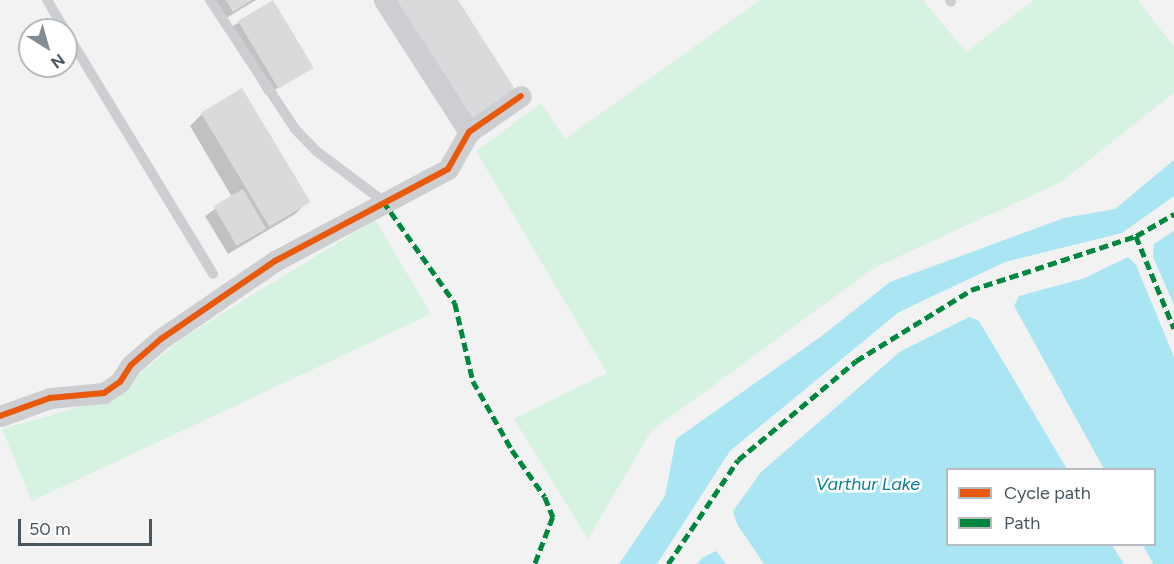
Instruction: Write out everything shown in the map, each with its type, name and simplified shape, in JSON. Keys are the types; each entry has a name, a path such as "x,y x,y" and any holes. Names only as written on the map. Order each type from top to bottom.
{"street":[{"path":"384,0 469,132"},
{"path":"0,416 50,398 104,393 120,382 131,365 161,339 275,261 382,201 448,169 469,132 521,96"}],"lane":[{"path":"47,0 57,18"},
{"path":"210,0 295,129 315,150 382,201"},
{"path":"78,52 213,274"}],"green space":[{"path":"760,0 923,0 966,52 1034,0 1138,0 1174,47 1174,93 1061,182 874,268 651,431 588,539 514,419 607,373 476,151 541,103 565,139"},
{"path":"375,220 431,314 32,501 2,429 112,398 181,339"}],"water":[{"path":"1174,160 1174,196 1122,233 1005,262 899,312 730,451 657,564 619,564 665,496 676,439 823,335 890,282 1064,218 1115,209"},
{"path":"1174,231 1174,305 1153,257 1154,244"},
{"path":"1128,257 1136,265 1174,357 1174,564 1153,564 1144,546 1156,546 1156,468 1103,468 1014,306 1019,296 1085,278"},
{"name":"Varthur Lake","path":"969,317 979,321 1066,468 946,468 946,546 1113,546 1124,564 764,564 737,524 733,511 761,472 901,351"},
{"path":"716,551 726,564 697,564 702,558"}],"building":[{"path":"226,0 252,0 233,12"},
{"path":"273,0 314,68 279,89 238,21"},
{"path":"392,0 458,0 516,91 470,121"},
{"path":"242,88 311,202 269,227 201,113"},
{"path":"243,189 266,229 237,246 214,206"}],"marked path":[{"path":"383,201 455,303 473,381 512,450 545,497 553,517 535,564"},
{"path":"668,564 738,460 856,361 971,290 1136,236 1174,214"},
{"path":"1136,236 1174,328"}],"cycle path":[{"path":"0,416 50,398 104,393 120,382 131,365 161,339 275,261 448,169 469,132 521,96"}]}
